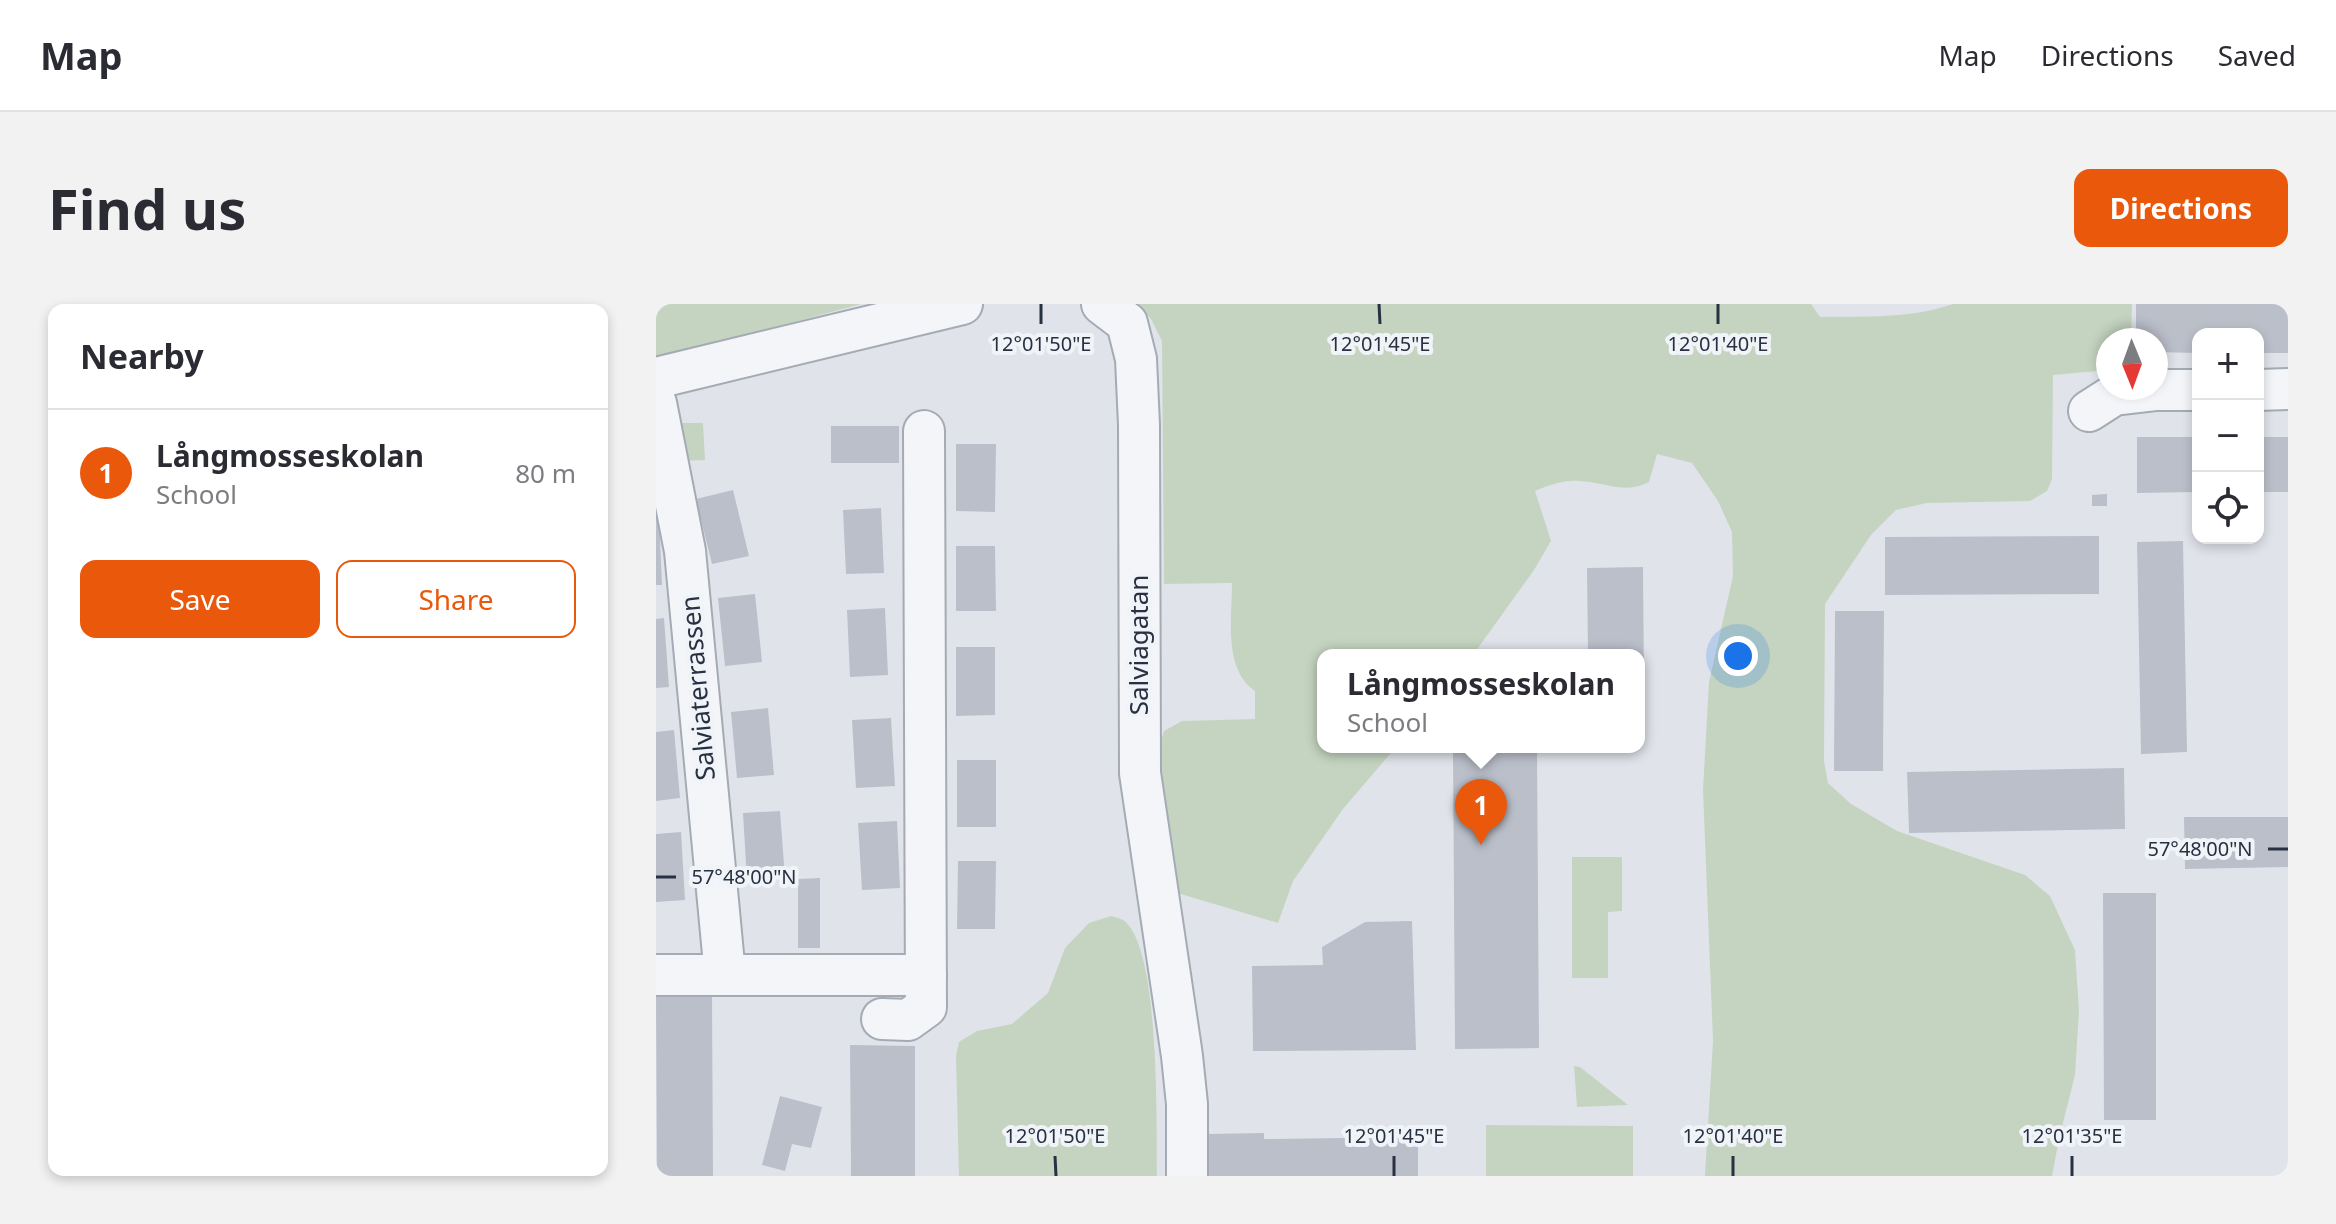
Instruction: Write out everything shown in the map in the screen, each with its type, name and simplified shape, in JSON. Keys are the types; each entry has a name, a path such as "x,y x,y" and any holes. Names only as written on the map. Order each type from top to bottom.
{"street":[{"path":"656,378 962,304"},
{"name":"Salviagatan","path":"1102,304 1127,323 1136,359 1140,773 1160,896 1187,1104 1187,1175"},
{"path":"2168,383 2192,389"},
{"path":"2264,390 2288,389"},
{"path":"2089,411 2106,400"},
{"name":"Salviaterrassen","path":"656,403 685,551 725,975"},
{"path":"882,1019 908,1020 926,1007 924,431"},
{"path":"656,975 926,975"}],"green space":[{"path":"656,304 861,304 706,346 656,363"},
{"path":"1137,304 1811,304 1820,317 1904,314 1953,304 2132,304 2131,328 2096,328 2096,371 2053,375 2052,479 2047,491 2030,501 1927,503 1896,510 1871,535 1825,604 1824,761 1828,783 1851,804 1897,831 2025,875 2050,896 2075,950 2079,1011 2075,1075 2052,1176 1705,1176 1713,1041 1703,790 1709,682 1733,576 1732,532 1718,501 1692,463 1657,454 1649,482 1640,486 1623,488 1573,481 1535,491 1551,541 1477,649 1317,649 1317,753 1391,753 1343,809 1293,881 1278,923 1174,892 1157,753 1164,731 1182,721 1255,719 1255,691 1238,670 1234,656 1232,583 1164,584 1162,341 1151,319"},
{"path":"679,423 703,423 705,460 681,461"},
{"path":"1572,857 1622,857 1622,911 1608,912 1608,978 1572,978"},
{"path":"1111,916 1123,920 1135,936 1144,964 1154,1040 1157,1176 959,1176 956,1056 959,1042 977,1031 1012,1024 1048,993 1065,948 1089,923"},
{"path":"1574,1066 1580,1067 1628,1105 1577,1107"},
{"path":"1486,1125 1633,1126 1633,1176 1486,1176"}],"building":[{"path":"2136,304 2288,304 2288,353 2264,353 2264,328 2192,328 2192,353 2168,352 2168,328 2136,328"},
{"path":"831,426 899,426 899,463 831,463"},
{"path":"2137,437 2192,437 2192,492 2137,493"},
{"path":"2264,437 2288,437 2288,492 2264,492"},
{"path":"956,444 996,444 995,512 956,511"},
{"path":"733,490 749,556 712,564 696,499"},
{"path":"2107,494 2107,506 2092,506 2092,495"},
{"path":"881,508 884,573 846,574 843,510"},
{"path":"659,517 662,585 656,585 656,518"},
{"path":"2099,536 2099,594 1885,595 1885,537"},
{"path":"2183,541 2187,752 2141,754 2137,542"},
{"path":"956,546 995,546 996,611 956,611"},
{"path":"1643,567 1644,649 1588,649 1587,568"},
{"path":"755,594 762,662 725,666 718,598"},
{"path":"885,608 888,675 850,677 847,610"},
{"path":"1835,611 1884,611 1883,771 1834,771"},
{"path":"664,618 669,687 656,688 656,619"},
{"path":"956,647 995,647 995,715 956,716"},
{"path":"768,708 774,775 737,778 731,712"},
{"path":"891,718 895,786 856,788 852,720"},
{"path":"674,730 680,798 656,801 656,732"},
{"path":"1453,753 1537,753 1539,1048 1455,1049"},
{"path":"957,760 996,760 996,827 957,827"},
{"path":"2124,768 2125,829 1909,833 1907,772"},
{"path":"780,811 785,878 747,880 743,813"},
{"path":"2184,817 2288,817 2288,867 2185,869"},
{"path":"897,821 900,888 862,890 858,823"},
{"path":"681,832 685,900 656,902 656,834"},
{"path":"958,861 996,861 995,929 957,929"},
{"path":"820,878 820,948 798,948 798,879"},
{"path":"2103,893 2156,893 2156,1120 2104,1120"},
{"path":"1412,921 1416,1050 1253,1051 1252,966 1323,965 1322,947 1365,922"},
{"path":"656,995 712,995 713,1176 657,1176"},
{"path":"850,1045 915,1046 915,1176 851,1176"},
{"path":"780,1096 822,1107 811,1148 792,1144 785,1171 762,1165"},
{"path":"1264,1133 1264,1139 1418,1137 1418,1176 1208,1176 1208,1134"}],"tunnel":[{"path":"2168,304 2236,328"}],"place":[{"name":"Långmosseskolan","path":"1481,845"}]}
